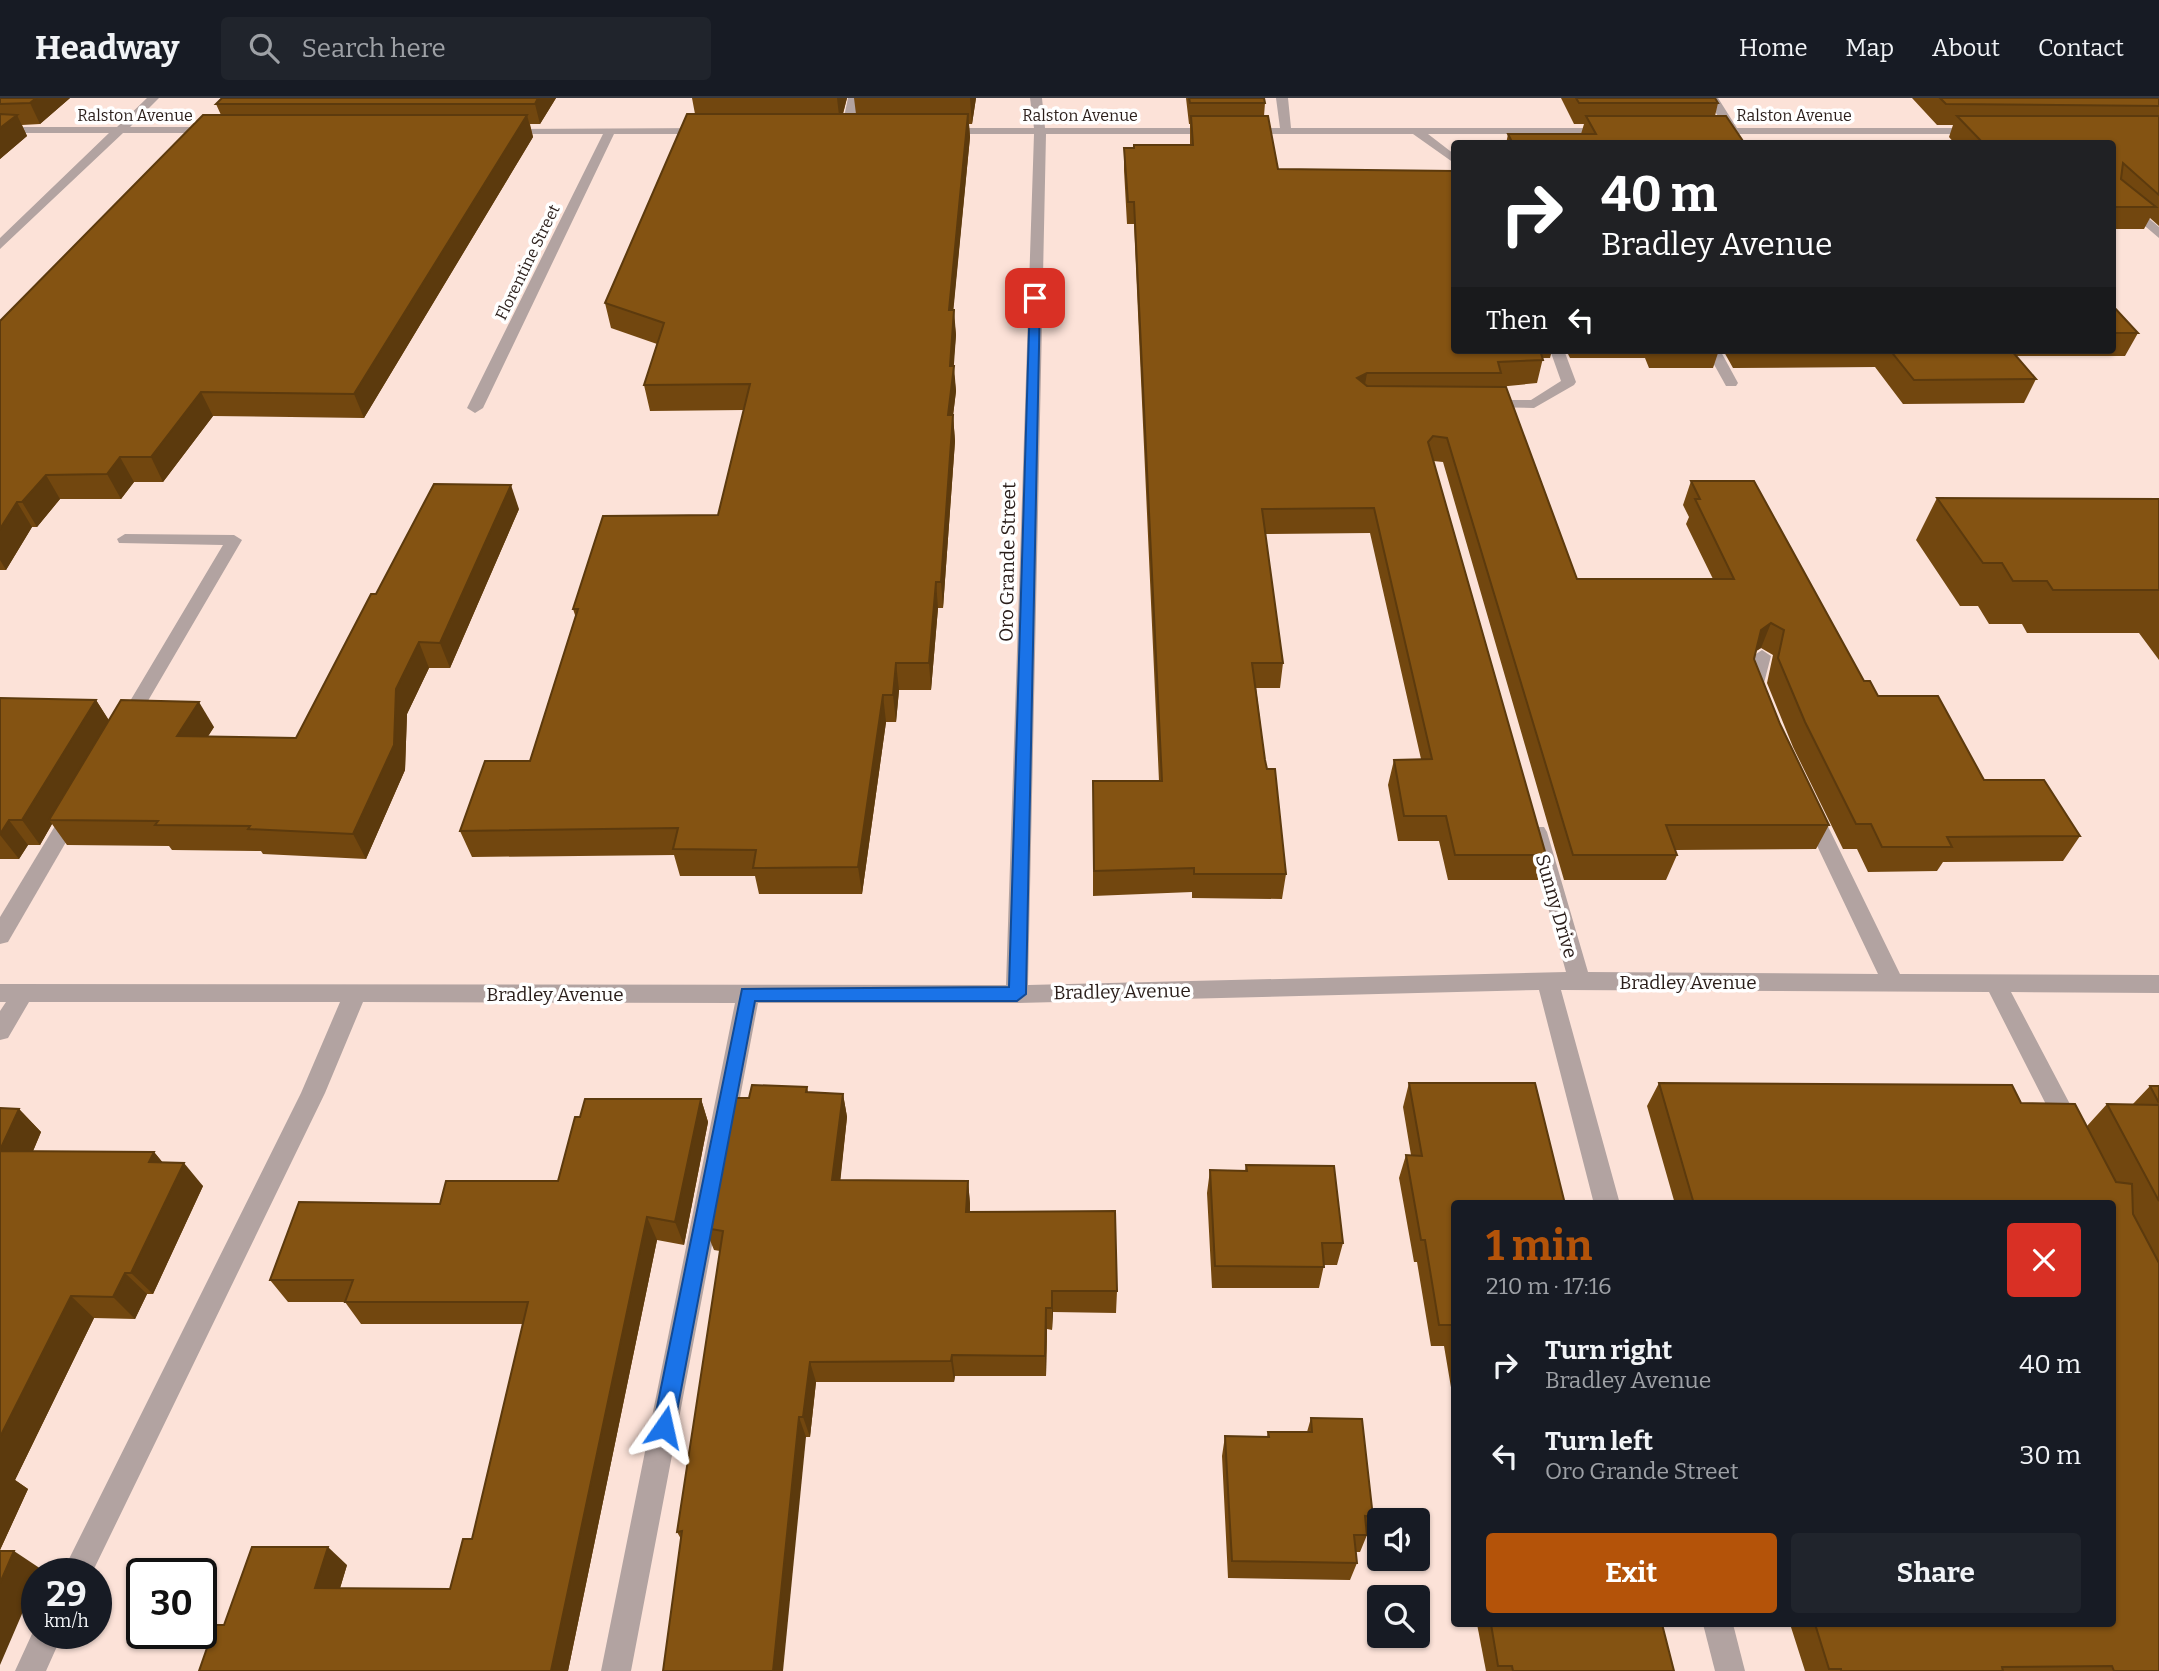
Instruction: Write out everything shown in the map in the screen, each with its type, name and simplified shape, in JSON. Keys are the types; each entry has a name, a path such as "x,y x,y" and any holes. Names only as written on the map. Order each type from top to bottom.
{"street":[{"path":"0,245 153,98"},
{"path":"847,131 854,98"},
{"name":"Oro Grande Street","path":"1017,994 1040,131 1036,98"},
{"path":"1282,98 1286,131"},
{"path":"1712,98 1734,131"},
{"name":"Ralston Avenue","path":"0,130 228,130"},
{"path":"487,131 721,131"},
{"name":"Florentine Street","path":"475,408 610,131"},
{"path":"833,131 860,131"},
{"name":"Ralston Avenue","path":"929,131 1629,131"},
{"path":"1416,131 1451,157"},
{"path":"1590,131 1595,140"},
{"name":"Ralston Avenue","path":"1695,131 1998,131"},
{"path":"2116,195 2159,234"},
{"path":"1468,404 1534,404 1569,382 1558,354"},
{"path":"1715,354 1731,383"},
{"path":"114,742 234,540 125,540"},
{"path":"1762,656 1755,683 1765,709"},
{"path":"0,936 86,790"},
{"path":"1804,796 1893,983"},
{"name":"Sunny Drive","path":"1530,810 1578,981"},
{"name":"Bradley Avenue","path":"11,993 1017,994 1548,981 2159,984"},
{"name":"Sunny Drive","path":"1548,981 1606,1200"},
{"path":"1996,984 2078,1143"},
{"path":"0,1031 11,993"},
{"path":"84,1558 307,1105 355,994"},
{"path":"616,1671 748,994"},
{"path":"1719,1627 1730,1671"},
{"path":"30,1671 40,1649"}],"building":[{"path":"0,98 36,98 30,103 0,104"},
{"path":"222,98 538,98 535,104 216,104"},
{"path":"1189,98 1264,98 1265,103 1190,103"},
{"path":"1576,98 1715,98 1718,103 1579,103"},
{"path":"1940,98 2159,98 2159,106 1946,104"},
{"path":"0,114 17,115 0,128"},
{"path":"687,114 968,114 949,310 954,310 950,366 954,366 948,415 953,415 941,582 936,582 929,663 896,663 893,695 883,695 858,867 753,868 756,850 673,849 678,828 460,831 485,761 530,761 578,609 573,609 603,516 718,515 750,384 644,385 664,323 605,303"},
{"path":"203,115 527,115 354,394 201,392 151,457 120,457 107,474 46,475 22,502 17,502 0,529 0,321"},
{"path":"1191,116 1268,116 1278,169 1451,171 1451,354 1541,354 1543,360 1498,362 1501,373 1367,373 1357,378 1367,386 1506,387 1577,579 1734,579 1695,499 1700,499 1691,481 1754,481 1864,681 1870,681 1878,696 1938,696 1984,780 2044,780 2080,836 1947,837 1952,847 1882,847 1871,824 1856,824 1805,722 1778,658 1784,630 1771,623 1761,630 1754,659 1780,724 1829,825 1666,825 1677,855 1573,855 1447,438 1433,436 1428,442 1546,855 1455,855 1446,816 1404,816 1394,760 1432,759 1374,508 1262,509 1283,663 1252,663 1265,760 1267,769 1275,769 1286,874 1194,874 1194,868 1094,871 1093,781 1162,781 1134,202 1128,202 1124,148 1134,148 1134,145 1193,145"},
{"path":"1586,116 1726,116 1742,140 1511,140 1508,134 1596,134"},
{"path":"1957,116 2159,116 2159,195 2123,163 2121,179 2156,207 2116,207 2116,140 1980,140"},
{"path":"2116,309 2138,333 2116,333"},
{"path":"1893,354 2014,354 2036,379 1914,380"},
{"path":"434,484 511,485 440,643 419,642 396,689 394,745 353,834 248,829 250,826 155,825 158,821 49,820 121,700 199,702 177,736 296,738 371,594 376,594"},
{"path":"1937,498 2159,499 2159,590 2053,590 2047,581 2013,581 2002,563 1983,563"},
{"path":"0,698 96,700 22,820 9,820 0,834"},
{"path":"1409,1083 1535,1083 1564,1200 1451,1200 1451,1325 1439,1325 1425,1240 1421,1240 1406,1155 1422,1156"},
{"path":"1659,1083 2012,1085 2021,1103 2075,1104 2116,1182 2132,1184 2133,1214 2159,1263 2159,1671 2114,1671 2112,1666 2002,1667 2003,1671 1841,1671 1829,1669 1816,1627 2116,1627 2116,1200 1693,1200"},
{"path":"752,1085 807,1087 806,1092 843,1094 832,1180 968,1181 966,1212 1115,1211 1117,1291 1052,1291 1052,1308 1046,1308 1045,1356 952,1355 951,1361 810,1362 803,1417 799,1417 773,1671 663,1671 682,1531 677,1532 723,1231 705,1228 731,1098 749,1098"},
{"path":"2150,1086 2159,1086 2159,1103"},
{"path":"585,1099 701,1099 675,1222 647,1217 551,1671 199,1671 207,1649 217,1649 217,1625 224,1625 252,1547 328,1547 315,1588 450,1589 463,1539 472,1539 528,1302 345,1302 353,1280 270,1280 299,1202 440,1204 446,1181 558,1181 575,1117 580,1117"},
{"path":"2107,1104 2159,1105 2159,1201"},
{"path":"0,1108 19,1109 0,1150"},
{"path":"0,1151 154,1152 149,1162 184,1163 131,1273 125,1273 113,1297 71,1296 0,1437"},
{"path":"1246,1165 1334,1166 1343,1243 1322,1243 1324,1267 1215,1266 1210,1170 1247,1171"},
{"path":"1311,1418 1362,1419 1372,1508 1367,1508 1365,1516 1367,1535 1354,1535 1357,1563 1232,1561 1225,1436 1269,1437 1268,1432 1312,1432"},
{"path":"0,1551 14,1551 0,1583"},
{"path":"1492,1627 1663,1627 1674,1671 1513,1671 1512,1666 1498,1666"}],"route":[{"path":"664,1427 748,994 1017,994 1035,298"}]}
